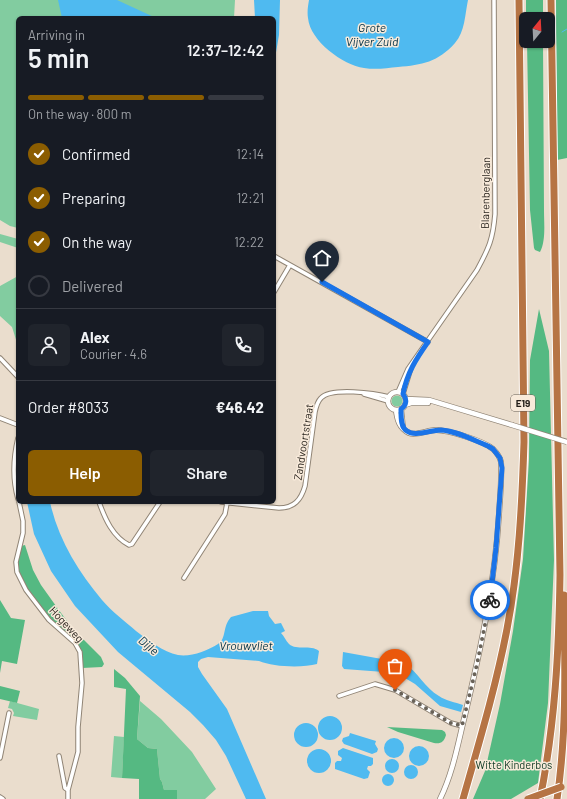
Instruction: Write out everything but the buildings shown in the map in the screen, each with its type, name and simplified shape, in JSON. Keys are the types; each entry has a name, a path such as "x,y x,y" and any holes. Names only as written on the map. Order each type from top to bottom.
{"highway":[{"name":"E19","path":"463,799 484,727 507,628 517,566 522,501 524,442 519,0"},
{"path":"539,799 545,776 553,714 560,575 551,0"},
{"path":"556,799 560,779 565,728 566,603 560,575"},
{"path":"539,799 564,786"},
{"path":"528,799 564,786"}],"street":[{"name":"Blarenberglaan","path":"400,393 413,364 477,270 486,254 493,235 495,214 494,0"},
{"path":"276,257 428,342"},
{"path":"276,288 290,264"},
{"path":"0,358 16,375"},
{"name":"Zandvoortstraat","path":"237,504 279,508 288,507 296,503 303,494 305,486 317,404 325,394 345,391 363,393 388,399"},
{"path":"437,403 411,403 398,409 391,408 388,399 392,393 400,393 406,399 429,400 567,442"},
{"path":"405,405 406,399"},
{"path":"398,409 398,422 403,428 412,434 442,430 460,435 491,448 497,453 501,462 498,535 489,603 477,664 462,726 447,784 440,799"},
{"path":"0,418 16,424"},
{"path":"16,448 13,464 16,492"},
{"name":"Hogeweg","path":"19,504 23,521 23,533 16,562 17,572 24,586 48,620 72,640 80,652 82,683 77,755 68,790 68,799"},
{"path":"100,504 105,518 115,533 121,541 129,545 132,544 159,504"},
{"path":"184,578 225,514 227,504"},
{"path":"339,696 375,684 395,690 451,723 462,726"},
{"path":"0,758 9,714"},
{"name":"Hogeweg","path":"59,756 66,788 68,790"}],"green space":[{"path":"0,0 235,0 234,16 16,16 16,228 0,220"},
{"path":"526,0 543,0 543,12 526,12"},
{"path":"556,0 567,0 567,158 557,160"},
{"path":"527,48 543,48 544,232 540,252 534,248 530,210"},
{"path":"0,234 16,238 16,247 0,242"},
{"path":"16,277 16,340 12,327 0,316 0,286"},
{"name":"Witte Kinderbos","path":"539,309 549,351 554,560 548,703 538,783 511,799 473,799 485,771 500,704 513,631 523,559 529,459 530,360"},
{"path":"397,395 401,397 403,401 401,405 397,407 393,405 391,401 393,397"},
{"path":"25,545 33,570 41,585 75,631 101,657 104,664 102,667 82,668 79,649 52,623 27,589 19,575 17,567 21,546"},
{"path":"0,600 11,618 25,620 17,664 2,661 0,673"},
{"path":"114,669 125,678 140,696 137,739 148,748 157,749 160,779 164,790 177,790 177,799 139,799 139,779 122,778 126,689 114,687"},
{"path":"0,686 20,691 17,703 0,699"},
{"path":"10,701 39,709 37,720 13,716 14,713 12,709 8,708"},
{"path":"140,701 161,719 192,752 216,789 205,799 177,799 177,790 164,790 160,779 157,749 148,748 137,739"},
{"path":"387,727 442,730 446,735 442,742 434,743"},
{"path":"114,736 124,737 122,778 111,777"}],"water":[{"path":"58,0 117,0 152,16 62,16"},
{"path":"254,0 280,0 279,35 276,52 276,16 255,16"},
{"name":"Grote Vijver Zuid","path":"309,0 468,0 461,34 449,49 436,58 422,64 373,69 356,66 347,62 338,57 321,43 310,27 308,18"},
{"path":"27,504 51,504 58,529 64,542 77,566 93,589 114,612 136,631 151,642 172,653 178,655 193,654 214,647 223,639 226,625 231,617 253,611 268,611 269,616 275,624 281,623 285,631 281,633 292,646 312,648 319,651 317,664 304,666 280,666 259,661 208,657 201,659 198,662 198,667 202,674 227,709 266,799 246,799 226,756 216,740 203,725 190,712 118,652 75,606 51,571 34,534"},
{"path":"343,652 404,663 434,693 442,698 463,705 461,712 440,706 415,684 405,678 384,672 344,669 342,666"},
{"path":"330,716 338,720 342,728 338,736 330,740 322,736 318,728 322,720"},
{"path":"306,723 314,727 318,735 314,743 306,747 298,743 294,735 298,727"},
{"path":"350,733 376,741 375,744 378,749 377,752 372,754 344,744 342,741 343,738 349,736"},
{"path":"394,738 401,741 404,748 401,755 394,758 387,755 384,748 387,741"},
{"path":"419,746 426,749 429,756 426,763 419,766 412,763 409,756 412,749"},
{"path":"343,748 373,758 373,764 368,766 367,769 370,772 368,778 364,779 335,769 335,763 337,761 341,761 342,758 338,755 338,751"},
{"path":"319,749 327,753 331,761 327,769 319,773 311,769 307,761 311,753"},
{"path":"392,759 397,761 399,766 397,771 392,773 387,771 385,766 387,761"},
{"path":"411,765 416,767 418,772 416,777 411,779 406,777 404,772 406,767"},
{"path":"386,774 390,774 394,780 390,786 386,786 382,782 382,778"}],"waterway":[{"path":"562,32 567,29"}],"way so far":[{"path":"395,690 451,723 462,726 490,600"}],"route":[{"path":"322,282 428,342 413,364 404,388 403,394 406,402 401,411 403,428 405,430 412,434 434,430 449,431 488,446 497,453 500,458 502,468 498,528 490,600"}],"water label":[{"name":"Dijle","path":"149,645"},
{"name":"Vrouwvliet","path":"246,645"}]}
